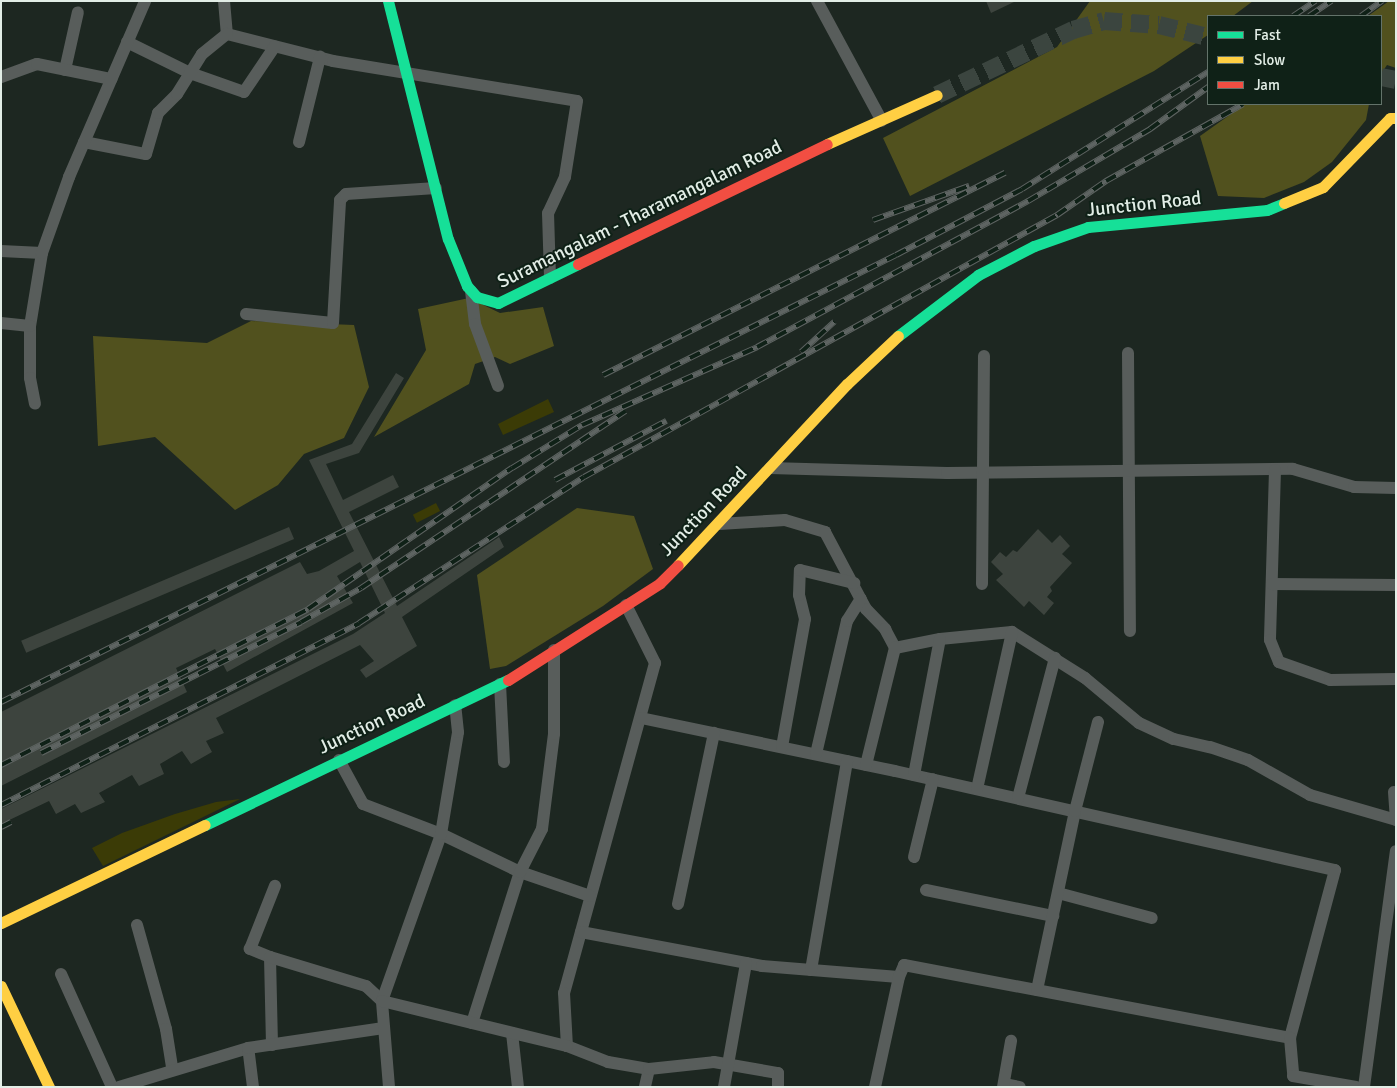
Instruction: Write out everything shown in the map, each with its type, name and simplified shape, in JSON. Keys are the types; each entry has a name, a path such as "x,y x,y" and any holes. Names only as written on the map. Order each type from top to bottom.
{"main road":[{"path":"388,1 448,239 471,291"},
{"name":"Suramangalam - Tharamangalam Road","path":"471,291 477,297 498,303 772,169 937,95"},
{"name":"Junction Road","path":"1,923 500,684 660,583 718,524 847,384 912,323 978,275 1034,246 1088,227 1267,210 1323,187 1390,118 1396,118"},
{"path":"1,986 49,1087"}],"street":[{"path":"35,404 30,378 30,326 42,253 84,142 145,1"},
{"path":"224,1 227,34"},
{"path":"817,1 882,121"},
{"path":"65,70 78,12"},
{"path":"227,34 320,57 577,101 565,177 548,213 550,278"},
{"path":"84,142 146,154 158,113 177,94 202,54 227,34"},
{"path":"127,42 190,73 244,92 275,46"},
{"path":"299,142 320,57"},
{"path":"1,76 37,64 111,79"},
{"path":"246,314 333,323 340,200 346,194 436,188"},
{"path":"1,251 42,253"},
{"path":"471,291 475,324 498,386"},
{"path":"1,323 30,326"},
{"path":"1128,353 1130,631"},
{"path":"982,584 984,356"},
{"path":"770,468 982,473 1293,469 1354,487 1396,488"},
{"path":"1275,470 1270,640 1279,662 1330,680 1396,679"},
{"path":"718,524 785,520 825,532 862,599 895,648 866,765"},
{"path":"782,747 805,619 798,595 800,570 854,583"},
{"path":"1272,584 1396,585"},
{"path":"816,754 847,621 862,599"},
{"path":"567,1046 564,993 655,663 626,605"},
{"path":"895,648 940,639 1012,632 1055,658 1111,697 1139,724 1174,739 1210,747 1248,760 1310,795 1396,820 1394,792"},
{"path":"977,789 1012,632"},
{"path":"914,775 940,639"},
{"path":"472,1023 520,872 542,829 554,734 554,650"},
{"path":"1018,798 1055,658"},
{"path":"500,684 504,762"},
{"path":"389,1087 382,1001 441,834 458,732 455,705"},
{"path":"641,718 933,779 1335,870 1290,1038 1293,1076 1356,1087"},
{"path":"1037,990 1075,811 1098,722"},
{"path":"678,904 714,733"},
{"path":"339,760 363,804 441,834 520,872 590,896"},
{"path":"811,970 847,761"},
{"path":"914,857 933,779"},
{"path":"1364,1087 1396,850"},
{"path":"275,886 250,949 270,958 366,986 382,1001 567,1046 608,1062 649,1069 714,1062 728,1064 778,1073 778,1087"},
{"path":"926,890 1053,916"},
{"path":"1058,893 1152,918"},
{"path":"137,924 166,1030 172,1068"},
{"path":"580,932 746,963 899,977"},
{"path":"270,958 272,1044"},
{"path":"724,1087 746,963"},
{"path":"875,1087 899,977 904,964 1290,1038"},
{"path":"61,974 112,1087"},
{"path":"119,1087 172,1068 248,1048 384,1028"},
{"path":"512,1033 518,1087"},
{"path":"1011,1040 1003,1086 1020,1087"},
{"path":"248,1048 253,1087"},
{"path":"645,1087 649,1069"}],"shaded area":[{"path":"1090,1 1253,1 1234,15 1207,15 1207,36 1154,71 910,196 883,138 1057,47"},
{"path":"1389,1 1396,1 1396,68 1387,65 1382,72 1382,15 1369,15"},
{"path":"1244,105 1369,105 1366,120 1332,162 1304,182 1264,198 1218,196 1200,136"},
{"path":"469,298 500,313 543,307 554,346 510,364 495,357 475,364 469,384 374,437 426,350 418,309"},
{"path":"251,321 354,325 369,387 344,438 304,454 278,485 235,510 155,437 98,446 93,336 207,343"},
{"path":"548,399 554,412 503,435 498,424"},
{"path":"436,503 440,511 417,523 413,515"},
{"path":"577,508 634,516 653,569 603,606 506,666 490,669 477,575"},
{"path":"240,799 103,866 92,848 122,833 175,814 216,802"}],"building":[{"path":"986,1 1016,1 991,13"},
{"path":"396,373 404,378 359,453 326,464 343,500 393,475 399,487 349,512 397,606 499,537 504,547 402,617 417,646 366,678 360,670 374,661 360,645 216,718 224,733 206,741 212,752 191,764 182,751 160,764 164,774 139,786 132,775 99,793 105,802 81,813 75,804 56,814 49,801 1,824 1,809 353,634 385,613 360,562 337,576 353,603 227,672 215,649 176,668 187,692 1,786 1,712 300,562 307,574 319,571 354,551 309,460 352,444"},
{"path":"289,527 294,539 26,653 21,641"},
{"path":"1038,529 1052,543 1060,535 1070,546 1062,554 1072,563 1050,587 1052,591 1047,597 1054,603 1044,615 1029,601 1024,607 996,580 1003,574 991,562 1000,552 1006,557 1013,550 1017,552"}],"tunnel":[{"path":"937,95 1073,30 1104,21 1159,25 1207,37"},
{"path":"1382,77 1396,80"}],"railway":[{"path":"1294,15 1315,1"},
{"path":"1310,15 1331,1"},
{"path":"1362,15 1382,1"},
{"path":"1,702 896,255 1022,189 1207,73"},
{"path":"1,765 308,609 512,468 582,425 757,347 1028,201 1150,129 1207,88"},
{"path":"1,805 359,623 584,477 1057,215 1106,181 1241,105"},
{"path":"603,375 1005,173"},
{"path":"873,220 969,186"},
{"path":"801,352 834,322"},
{"path":"41,753 301,622 361,588 625,411"},
{"path":"555,480 666,421"},
{"path":"1,827 11,822"}],"traffic: fast":[{"path":"388,1 448,239 467,286 477,297 498,303 578,264"},
{"path":"898,336 978,275 1034,246 1088,227 1267,210 1284,203"},
{"path":"205,825 508,680"}],"traffic: slow":[{"path":"827,144 937,95"},
{"path":"1284,203 1323,187 1390,118 1396,118"},
{"path":"678,565 847,384 898,336"},
{"path":"1,923 205,825"},
{"path":"1,986 49,1087"}],"traffic: jam":[{"path":"578,264 827,144"},
{"path":"508,680 660,583 678,565"}]}
